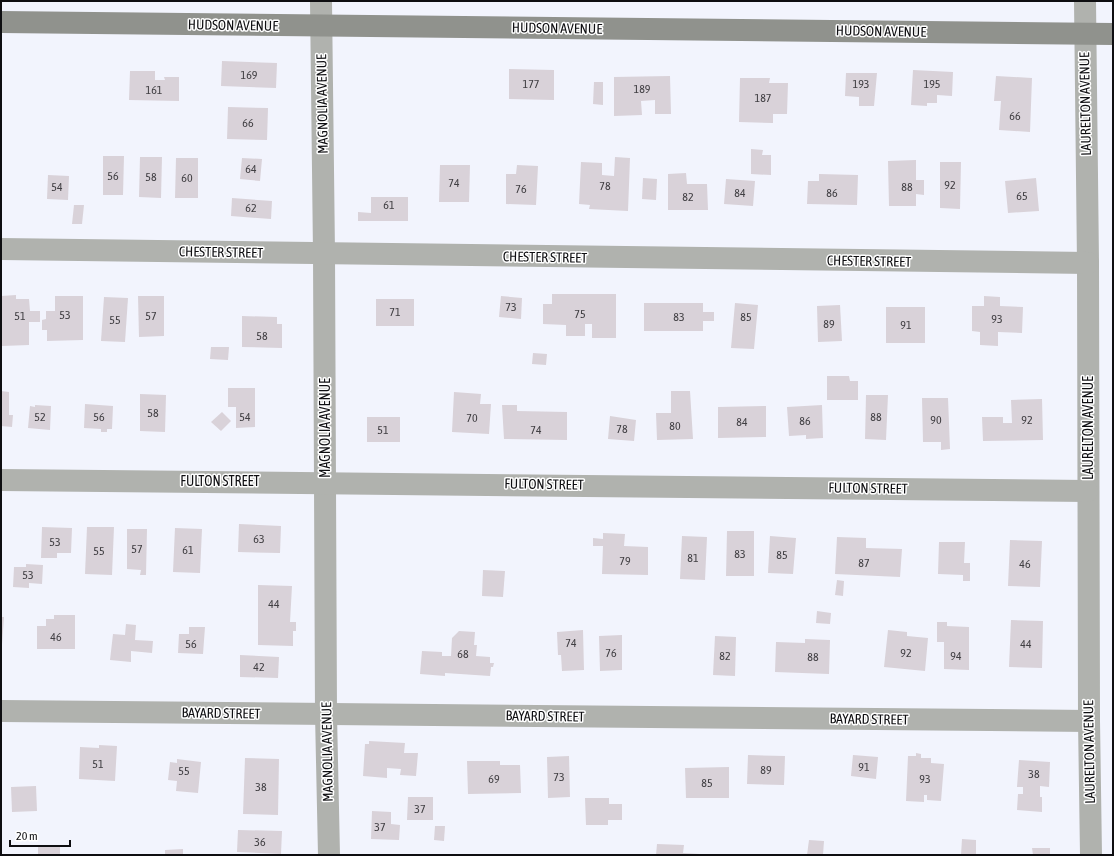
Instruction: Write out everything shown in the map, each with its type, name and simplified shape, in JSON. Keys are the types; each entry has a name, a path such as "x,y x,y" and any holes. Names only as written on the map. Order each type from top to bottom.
{"street":[{"name":"MAGNOLIA AVENUE","path":"321,1 320,26 324,254 326,714 329,855"},
{"name":"LAURELTON AVENUE","path":"1085,1 1084,33 1088,263 1088,721 1091,855"},
{"name":"HUDSON AVENUE","path":"1,22 1113,34"},
{"name":"CHESTER STREET","path":"1,249 1088,263"},
{"name":"FULTON STREET","path":"1,480 325,482 1087,491"},
{"name":"BAYARD STREET","path":"1,711 1088,721"}],"building":[{"path":"222,61 277,63 276,88 221,86"},
{"path":"509,69 554,70 554,100 509,99"},
{"path":"913,70 953,72 952,96 937,95 937,103 927,103 927,106 911,105"},
{"path":"130,71 155,71 155,80 165,80 164,77 179,77 179,101 129,100"},
{"path":"846,73 877,73 874,106 859,106 859,97 845,96"},
{"path":"670,76 671,114 655,114 655,100 641,101 642,115 614,116 614,77"},
{"path":"996,76 1032,78 1030,132 999,130 1001,101 994,101"},
{"path":"740,78 770,78 769,83 788,83 787,114 773,114 773,123 739,122"},
{"path":"594,82 603,82 603,105 593,104"},
{"path":"228,107 268,108 267,140 227,139"},
{"path":"751,149 763,150 762,155 771,155 771,175 751,174"},
{"path":"103,156 124,156 123,195 103,195"},
{"path":"140,157 162,157 161,198 139,197"},
{"path":"615,157 630,158 628,211 589,209 590,205 579,204 581,162 602,163 602,175 614,176"},
{"path":"176,158 198,158 198,198 175,198"},
{"path":"242,158 262,159 260,181 240,179"},
{"path":"916,160 916,180 924,180 924,195 916,194 916,206 889,206 888,161"},
{"path":"940,162 961,162 960,209 940,208"},
{"path":"440,165 470,165 469,202 439,202"},
{"path":"517,165 538,166 536,205 506,204 506,174 516,174"},
{"path":"686,173 687,184 707,184 708,210 668,210 668,174"},
{"path":"819,174 858,175 857,205 807,204 808,181 819,181"},
{"path":"48,175 69,176 68,200 47,199"},
{"path":"643,178 657,179 656,200 642,199"},
{"path":"1036,178 1039,211 1008,213 1005,181"},
{"path":"726,179 755,181 753,206 724,204"},
{"path":"371,197 408,197 408,221 358,221 358,212 371,213"},
{"path":"232,198 272,201 271,219 231,216"},
{"path":"74,205 84,205 82,224 72,224"},
{"path":"552,294 616,294 616,338 592,338 592,324 585,324 585,336 566,336 566,325 543,324 543,304 552,304"},
{"path":"16,295 16,299 29,299 30,311 40,311 40,322 29,322 29,345 2,346 1,296"},
{"path":"55,296 83,296 83,340 47,341 47,330 42,330 42,320 46,319 46,311 55,311"},
{"path":"138,296 164,296 164,336 139,337"},
{"path":"501,296 522,298 521,319 499,317"},
{"path":"984,296 1000,297 1000,306 1023,307 1022,333 998,332 998,346 980,345 980,332 972,331 972,306 984,306"},
{"path":"104,297 128,298 125,342 101,341"},
{"path":"376,299 414,299 414,326 376,326"},
{"path":"644,303 703,303 703,312 714,312 714,321 703,321 703,331 644,331"},
{"path":"735,303 758,305 754,349 731,348"},
{"path":"840,305 842,341 818,342 817,306"},
{"path":"886,307 925,307 925,343 886,343"},
{"path":"242,316 277,317 277,324 282,324 282,348 242,347"},
{"path":"211,347 229,347 228,360 210,359"},
{"path":"533,353 547,354 546,365 532,364"},
{"path":"827,376 849,376 850,381 858,381 858,400 827,400"},
{"path":"228,388 255,388 255,427 236,428 236,407 228,407"},
{"path":"1,391 9,392 9,415 13,415 12,427 1,426"},
{"path":"671,391 690,391 693,439 657,440 656,413 671,413"},
{"path":"454,392 481,394 480,404 491,404 489,434 452,432"},
{"path":"140,394 166,395 165,432 140,431"},
{"path":"866,395 888,395 886,440 865,439"},
{"path":"922,398 948,398 950,449 941,450 941,442 923,442"},
{"path":"1042,399 1043,440 983,441 982,417 1003,417 1003,423 1012,423 1011,400"},
{"path":"85,404 113,406 112,429 107,429 107,432 101,432 101,429 84,428"},
{"path":"35,405 51,406 50,430 28,428 30,406 35,407"},
{"path":"502,405 517,405 517,411 567,412 567,440 504,439"},
{"path":"822,405 823,438 806,439 806,435 789,436 787,407"},
{"path":"766,406 766,437 718,438 718,407"},
{"path":"222,412 231,421 221,431 211,422"},
{"path":"610,416 636,420 634,441 608,439"},
{"path":"367,417 400,417 400,442 367,442"},
{"path":"239,524 281,526 280,553 238,552"},
{"path":"42,527 72,528 71,553 57,553 57,558 41,558"},
{"path":"87,527 114,527 112,575 85,574"},
{"path":"175,528 202,529 200,573 173,572"},
{"path":"127,529 147,529 146,575 140,575 141,570 127,569"},
{"path":"727,531 754,531 754,576 726,576"},
{"path":"603,533 625,534 624,546 648,547 648,575 602,574 603,546 593,546 593,538 603,539"},
{"path":"682,536 707,537 705,580 680,579"},
{"path":"770,536 796,538 793,574 768,573"},
{"path":"837,537 866,538 866,548 902,549 900,577 835,574"},
{"path":"1010,540 1042,541 1040,587 1008,586"},
{"path":"939,542 965,542 964,563 970,563 970,581 963,581 963,575 938,574"},
{"path":"26,564 43,565 42,584 29,583 29,588 13,587 14,567 26,567"},
{"path":"483,570 505,571 503,597 482,596"},
{"path":"837,580 844,581 843,596 835,595"},
{"path":"258,585 292,586 290,622 296,622 296,631 293,631 293,646 258,645"},
{"path":"817,611 831,613 830,624 816,623"},
{"path":"54,615 75,615 75,649 37,649 37,626 46,626 46,619 54,619"},
{"path":"1,617 4,617 2,645 1,645"},
{"path":"1011,620 1043,621 1042,668 1009,667"},
{"path":"937,622 947,622 947,626 969,627 969,670 944,669 944,642 937,642"},
{"path":"126,624 136,625 135,640 153,641 152,653 131,651 131,662 110,660 113,634 125,635"},
{"path":"189,627 205,627 203,654 178,653 179,634 189,634"},
{"path":"583,630 584,670 562,671 561,655 558,655 557,632"},
{"path":"888,630 907,632 907,636 928,638 925,671 884,667"},
{"path":"459,631 475,632 474,645 477,645 476,656 490,657 490,663 494,663 493,667 491,667 490,676 445,673 445,676 420,674 422,651 442,652 442,656 451,656 452,638"},
{"path":"622,635 622,670 600,671 599,636"},
{"path":"715,636 736,637 735,676 713,675"},
{"path":"805,639 830,640 829,674 775,672 776,642 805,643"},
{"path":"240,655 279,657 278,678 240,677"},
{"path":"369,741 405,743 404,753 418,753 416,776 400,775 401,769 387,768 387,778 363,776 365,744 369,744"},
{"path":"99,745 117,746 115,781 79,779 80,747 99,748"},
{"path":"916,753 921,754 921,758 931,758 931,763 944,764 941,801 927,800 927,795 924,795 924,802 906,801 908,756 916,756"},
{"path":"748,755 785,756 784,785 747,784"},
{"path":"853,755 878,757 876,779 851,776"},
{"path":"569,756 570,797 548,798 547,757"},
{"path":"245,758 279,759 278,815 243,814"},
{"path":"177,759 201,762 198,793 176,791 177,781 168,780 170,762 177,763"},
{"path":"1019,760 1050,762 1049,787 1040,786 1042,812 1017,810 1018,794 1023,794 1023,787 1017,787"},
{"path":"467,761 500,761 500,765 520,765 521,793 468,794"},
{"path":"729,767 729,798 686,798 685,768"},
{"path":"36,786 37,811 12,812 11,787"},
{"path":"408,797 433,797 433,820 407,820"},
{"path":"585,798 609,798 609,804 622,804 622,820 608,820 608,825 586,825"},
{"path":"372,811 391,812 391,824 400,825 399,840 371,839"},
{"path":"435,826 445,826 444,841 434,840"},
{"path":"238,830 282,831 281,854 237,852"},
{"path":"962,839 976,840 976,855 961,855"},
{"path":"809,840 824,841 823,855 807,855"},
{"path":"657,844 684,845 683,853 700,855 656,855"},
{"path":"38,846 60,846 60,855 38,855"},
{"path":"1032,848 1050,848 1050,855 1033,855"},
{"path":"183,849 183,855 165,855 165,850"}]}
